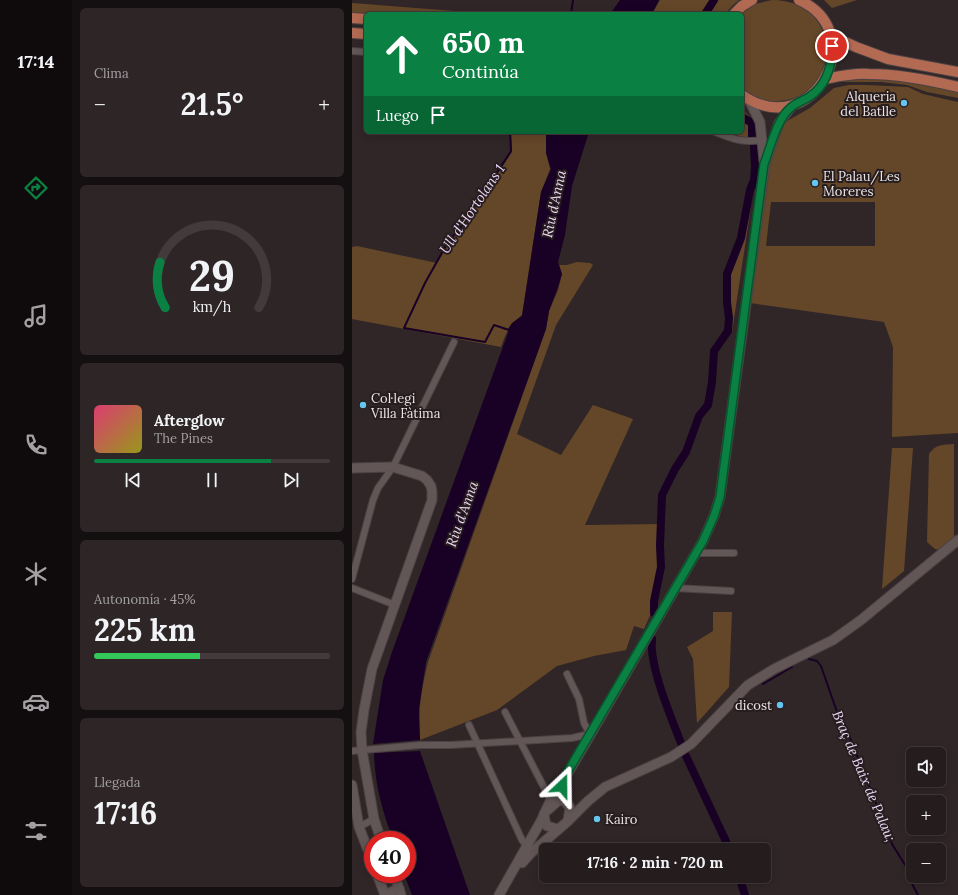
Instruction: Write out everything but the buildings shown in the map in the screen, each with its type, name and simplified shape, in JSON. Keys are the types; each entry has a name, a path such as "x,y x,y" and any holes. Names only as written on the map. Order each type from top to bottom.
{"main road":[{"path":"736,12 752,0"},
{"path":"746,98 768,107 792,106 810,96 819,88 825,79 830,68 832,57 830,34 826,24 819,15 801,0"},
{"path":"352,18 364,19"},
{"path":"352,33 364,34"},
{"path":"830,34 856,47 888,59 958,72"},
{"path":"825,79 850,74 868,74 897,76 958,87"}],"street":[{"path":"352,51 364,52"},
{"path":"499,895 509,877 529,850 550,799 558,784 564,778 582,749 696,553 714,516 720,497 764,164 760,122 746,98"},
{"path":"764,164 779,123 792,106"},
{"path":"720,134 748,142 762,140"},
{"path":"352,578 373,500 378,488 393,467 454,342"},
{"path":"352,468 393,467 422,476 427,480 432,491 432,500 372,669 364,710 361,732 362,750 374,819 378,831"},
{"path":"529,850 568,822 605,786 671,758 691,744 748,685 774,669 833,640 861,620 958,540"},
{"path":"696,553 734,553"},
{"path":"352,588 395,605"},
{"path":"675,588 731,591"},
{"path":"567,674 579,699 584,723 590,734"},
{"path":"505,712 550,799"},
{"path":"469,725 476,743 529,850"},
{"path":"352,750 420,745 520,741 576,737 590,734"},
{"path":"576,737 582,749"},
{"path":"564,778 562,790 571,809 568,822"},
{"path":"352,785 359,827 364,840"},
{"path":"558,829 547,826 545,821 545,813 558,801 563,800 580,804 588,801"},
{"path":"359,827 374,819"},
{"path":"380,883 385,895 400,892"}],"shaded area":[{"path":"660,0 739,0 727,12 653,12"},
{"path":"772,0 796,4 812,15 823,31 826,49 824,68 815,84 799,96 778,101 768,101 759,99 744,90 744,12 755,4"},
{"path":"824,0 857,0 832,8"},
{"path":"352,3 467,12 364,12 352,13"},
{"path":"876,78 958,92 958,98 927,92 907,85 881,82 844,82 843,80"},
{"path":"849,85 908,87 923,94 958,102 958,433 892,437 893,347 884,322 750,303 767,170 782,124 810,108 834,88","holes":["771,202 875,202 875,246 766,246"]},
{"path":"744,111 754,121 756,138 746,138 732,134 744,134"},
{"path":"511,134 546,134 546,153 550,169 541,192 522,315 509,329 501,347 352,319 352,247 357,246 437,263 454,235 463,225 512,152"},
{"path":"755,180 732,332 728,331 730,318 727,301 727,274 741,238 750,190"},
{"path":"577,262 590,263 593,265 556,325 517,434 561,455 593,405 633,419 585,525 661,524 660,576 653,600 652,611 644,629 634,626 626,650 594,656 557,666 497,710 420,740 419,720 421,700 428,662 546,329 549,311 558,290 562,274 559,265 567,265"},
{"path":"954,444 954,539 940,550 935,549 927,542 929,454 934,448"},
{"path":"892,448 913,448 904,571 882,589"},
{"path":"713,612 732,612 729,687 697,723 693,659 687,647 713,631"}],"water":[{"path":"620,0 659,0 653,12 611,12"},
{"name":"Riu d'Anna","path":"546,134 588,134 572,186 565,235 558,262 562,274 549,311 546,329 426,662 419,708 420,740 373,744 383,680 392,652 509,330 508,329 512,323 522,316 541,192 551,169 546,153"},
{"path":"420,751 470,895 412,895 407,883 416,883 416,831 390,831 380,797 374,753"}],"waterway":[{"name":"Ull d'Hortolans 1","path":"571,12 573,0"},
{"path":"706,12 714,0"},
{"path":"744,118 752,123 752,137"},
{"name":"Ull d'Hortolans 1","path":"510,134 511,151 463,225 448,242 425,283 404,328 485,342 494,325 509,330 510,332"},
{"path":"654,613 654,601 661,567 660,546 662,495 675,469 686,452 699,416 708,405 712,382 714,351 728,331 729,318 727,302 727,274 741,238 750,190 754,180 754,145"},
{"path":"652,639 652,650 657,677 681,743"},
{"name":"Braç de Baix de Palau;","path":"809,659 817,661 821,666 837,712 845,725 892,844 907,868 910,880 918,895"},
{"path":"763,684 792,667"},
{"path":"686,756 727,843"},
{"path":"741,883 745,895"}],"place":[{"name":"Alqueria del Batlle","path":"904,103"},
{"name":"El Palau/Les Moreres","path":"815,183"},
{"name":"Col·legi Villa Fàtima","path":"363,405"},
{"name":"dicost","path":"780,705"},
{"name":"Kairo","path":"597,819"}],"route":[{"path":"562,786 564,778 703,541 714,516 720,497 764,164 779,123 784,116 792,106 810,96 819,88 825,79 830,68 832,46"}]}
